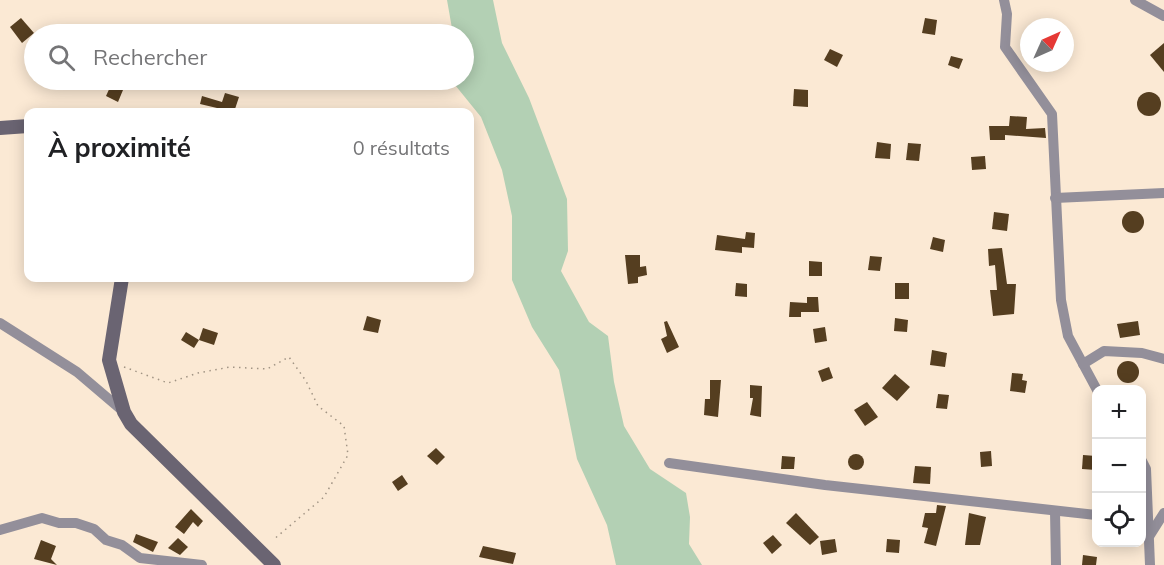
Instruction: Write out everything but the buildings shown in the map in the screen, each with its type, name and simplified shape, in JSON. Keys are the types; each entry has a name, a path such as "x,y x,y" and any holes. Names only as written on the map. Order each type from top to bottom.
{"street":[{"path":"1004,0 1007,14 1005,47 1052,114 1061,300 1068,336 1094,385"},
{"path":"1135,0 1164,16"},
{"path":"0,128 24,126"},
{"path":"1056,198 1164,193"},
{"path":"121,282 109,360 124,412 131,424 274,565"},
{"path":"0,323 77,372 124,412"},
{"path":"1083,364 1104,351 1142,353 1164,359"},
{"path":"669,463 825,485 1092,515"},
{"path":"1055,511 1056,565"},
{"path":"1150,565 1146,534 1164,513"},
{"path":"0,530 42,518 76,523 94,529 106,540 122,545 140,558 202,565"}],"path":[{"path":"109,360 168,383 198,373 230,367 267,369 289,357 306,381 318,406 344,426 348,454 324,497 273,540"}],"green space":[{"path":"447,0 493,0 502,43 529,98 567,199 568,251 561,271 589,322 608,336 614,382 624,426 650,469 686,493 690,517 689,544 702,565 616,565 607,525 577,459 559,370 532,327 512,280 512,216 502,170 481,117 459,90 474,90 474,24 451,24"}]}
